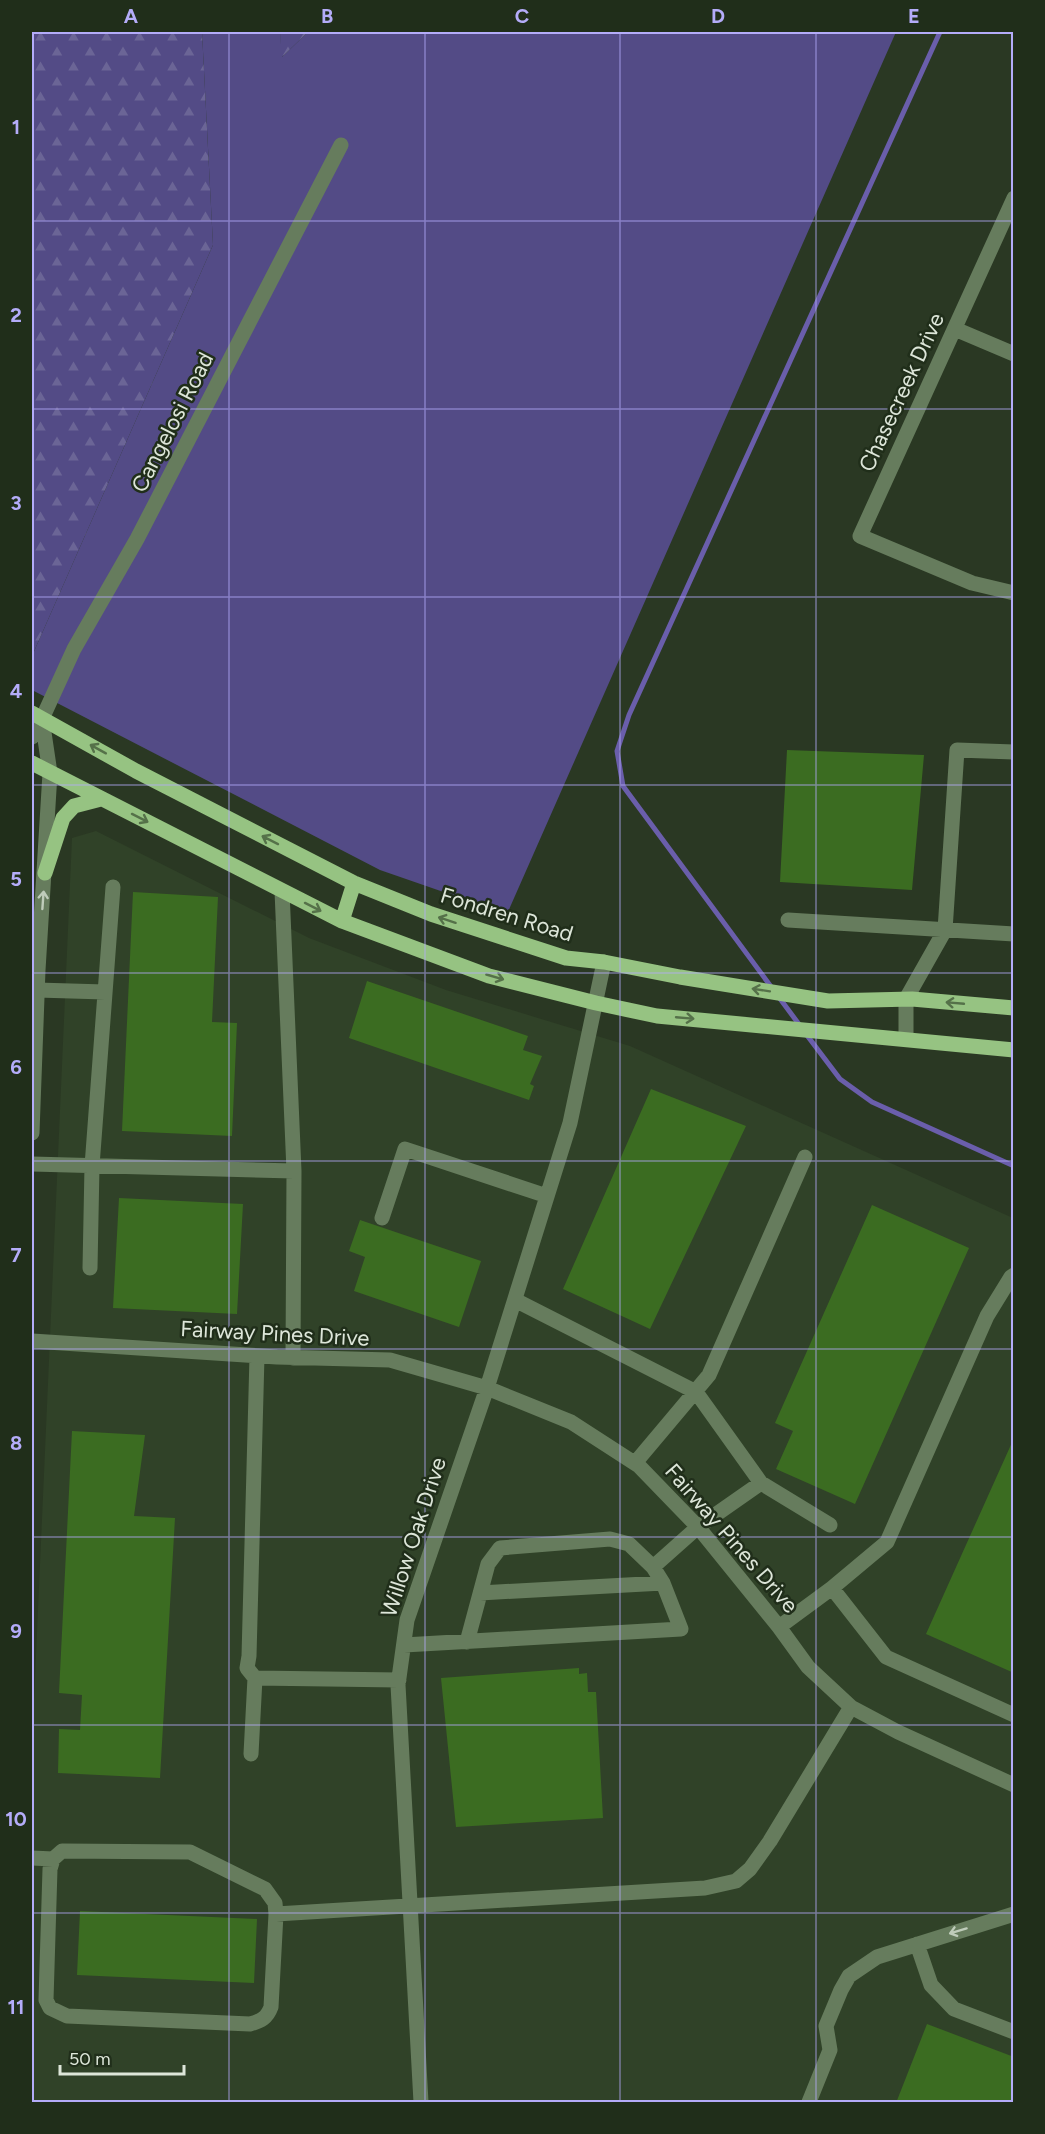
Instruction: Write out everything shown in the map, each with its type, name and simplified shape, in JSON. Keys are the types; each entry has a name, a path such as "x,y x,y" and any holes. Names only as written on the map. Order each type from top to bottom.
{"main road":[{"name":"Fondren Road","path":"37,716 136,771 354,883 431,914 566,958 604,962 828,1001 906,999 1014,1008"},
{"path":"32,763 342,921 489,976 657,1016 1014,1050"},
{"path":"45,873 63,818 74,806 101,799"},
{"path":"342,921 354,883"}],"street":[{"name":"Cangelosi Road","path":"32,737 37,716 138,539 341,145"},
{"name":"Chasecreek Drive","path":"1014,198 860,536 972,583 1014,592"},
{"path":"955,329 1014,354"},
{"path":"32,1133 37,990 35,968 45,873 50,773 37,716"},
{"path":"906,1039 906,999 945,930 957,750 1014,752"},
{"path":"90,1268 92,1166 113,887"},
{"path":"282,891 294,1171 293,1358"},
{"path":"788,920 1014,934"},
{"name":"Willow Oak Drive","path":"421,2103 399,1680 407,1620 487,1388 570,1123 604,962"},
{"path":"37,990 105,992"},
{"path":"382,1218 405,1149 547,1196"},
{"path":"635,1463 709,1375 805,1157"},
{"path":"32,1164 294,1171"},
{"path":"779,1627 832,1588 887,1542 987,1316 1014,1275"},
{"path":"514,1300 696,1392 761,1483 830,1525"},
{"name":"Fairway Pines Drive","path":"32,1341 293,1358 390,1360 487,1388 571,1422 635,1463 698,1527 779,1627 808,1667 850,1707 898,1732 1014,1785"},
{"path":"251,1754 255,1678 248,1668 257,1356"},
{"path":"653,1567 698,1527 761,1483"},
{"path":"404,1645 467,1642 681,1629 663,1583 653,1567 629,1544 610,1539 500,1548 488,1564 467,1642"},
{"path":"480,1593 663,1583"},
{"path":"832,1588 885,1657 1014,1715"},
{"path":"255,1678 399,1680"},
{"path":"276,1914 705,1888 736,1881 750,1869 770,1841 850,1707"},
{"path":"62,1851 190,1852 266,1889 275,1904 276,1914 271,2007 268,2016 260,2021 250,2024 67,2016 50,2008 46,2000 50,1869 53,1859 62,1851"},
{"path":"32,1858 53,1859"},
{"path":"809,2103 830,2050 826,2026 849,1976 876,1957 1014,1914"},
{"path":"917,1944 930,1985 954,2009 1014,2032"}],"shaded area":[{"path":"96,831 309,938 446,990 630,1046 1013,1218 1013,2102 32,2102 32,1746 72,838"}],"green space":[{"path":"32,32 202,32 213,245 32,656"},
{"path":"202,32 280,32 282,57 308,32 896,32 507,914 380,870 32,690 32,656 213,245"},
{"path":"280,32 308,32 281,58"}],"building":[{"path":"787,750 924,755 912,890 780,882"},
{"path":"133,892 218,897 212,1022 237,1023 232,1136 122,1131"},
{"path":"367,981 528,1036 523,1050 542,1056 530,1084 534,1086 529,1100 349,1038"},
{"path":"651,1089 746,1126 650,1329 563,1289"},
{"path":"119,1198 243,1204 237,1314 113,1308"},
{"path":"872,1205 969,1248 855,1504 776,1469 793,1431 775,1423"},
{"path":"360,1220 481,1261 459,1327 354,1291 365,1257 349,1251"},
{"path":"72,1431 145,1435 134,1516 175,1518 160,1778 58,1773 59,1729 80,1730 82,1695 59,1693"},
{"path":"1014,1438 1014,1673 926,1634"},
{"path":"579,1668 579,1674 587,1673 588,1692 596,1692 603,1818 456,1827 441,1678"},
{"path":"80,1911 257,1919 254,1983 77,1975"},
{"path":"927,2024 1014,2057 1014,2103 896,2103"}],"waterway":[{"path":"772,988 623,786 617,751 629,715 940,32"},
{"path":"778,996 801,1027"},
{"path":"806,1034 840,1079 872,1102 1014,1166"}]}
